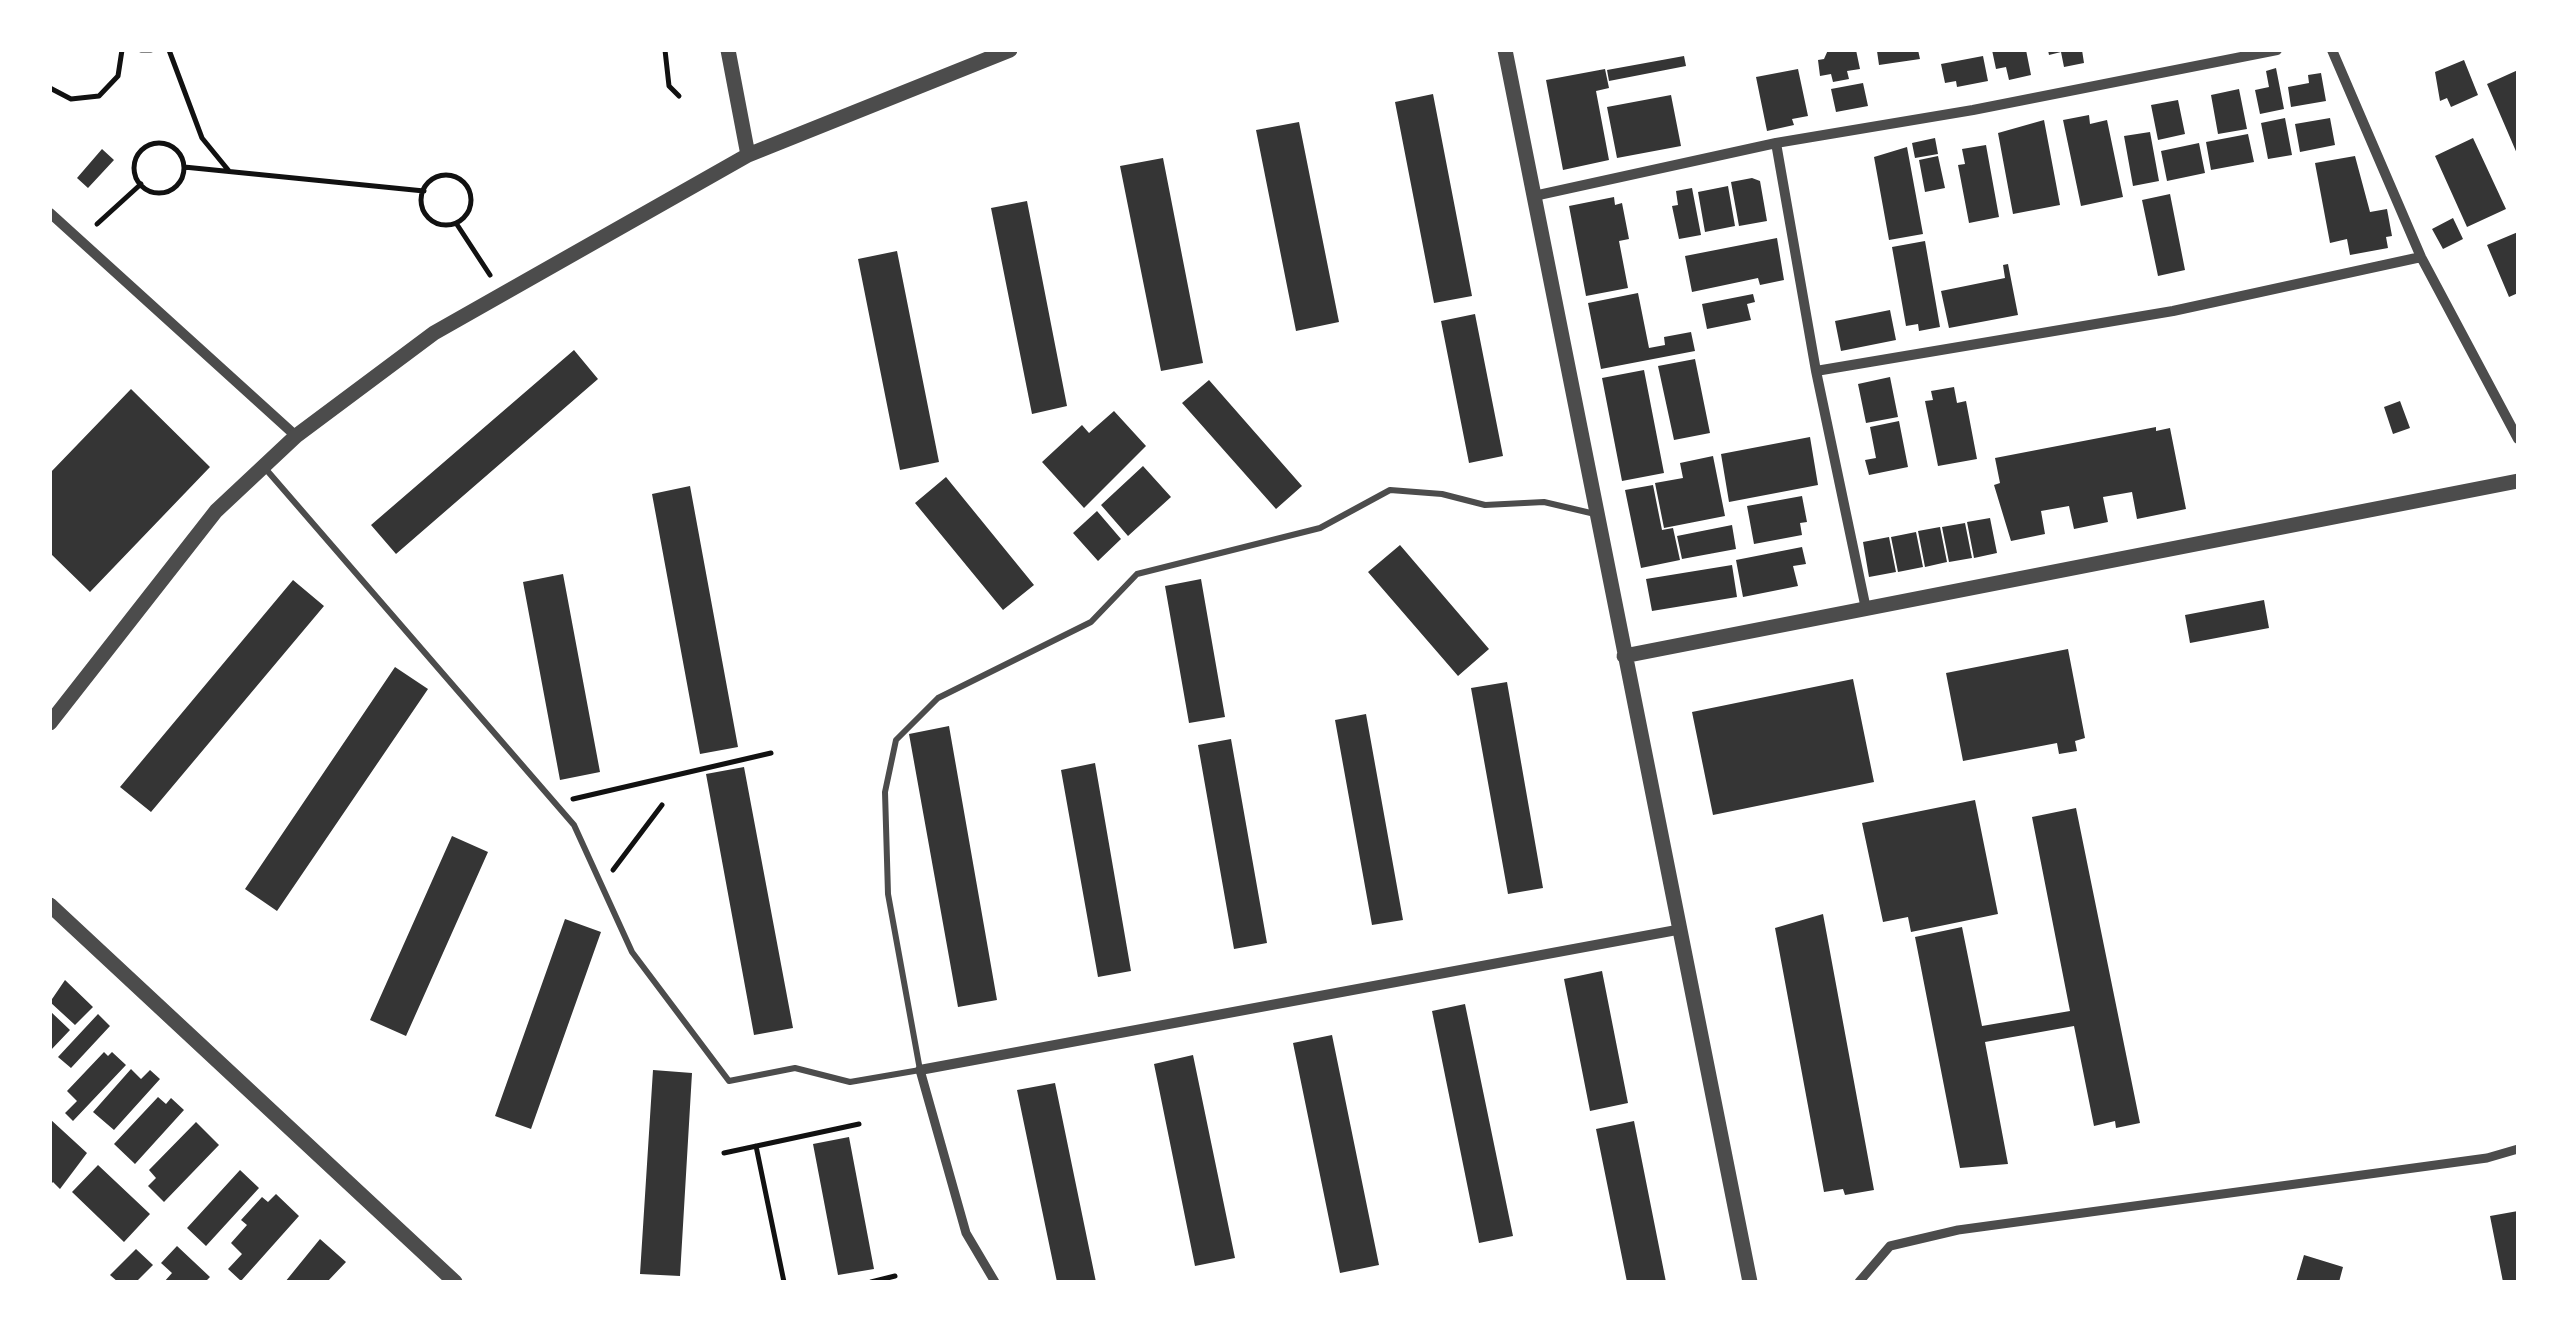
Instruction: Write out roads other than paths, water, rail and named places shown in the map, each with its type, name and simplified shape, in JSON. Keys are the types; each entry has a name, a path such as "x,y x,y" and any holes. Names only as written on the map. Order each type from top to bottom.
{"street":[{"path":"728,50 748,155"},
{"path":"50,723 216,511 296,436 434,333 748,155 1010,50"},
{"path":"1505,50 1750,1282"},
{"path":"1534,196 1776,143 1973,110 2277,50"},
{"path":"2332,50 2421,256 2518,439"},
{"path":"1776,143 1816,371 1866,609"},
{"path":"50,213 296,436"},
{"path":"1816,371 2173,311 2421,256"},
{"path":"1624,656 2518,481"},
{"path":"50,905 455,1282"},
{"path":"995,1282 966,1233 920,1070 1682,928"},
{"path":"1859,1282 1890,1246 1958,1230 2487,1158 2518,1149"}],"lane":[{"path":"264,467 574,824 632,952 730,1081 795,1068 850,1082 920,1070 888,894 884,792 896,740 938,698 1091,622 1137,574 1320,528 1390,490 1485,504 1544,502 1596,515"}]}
